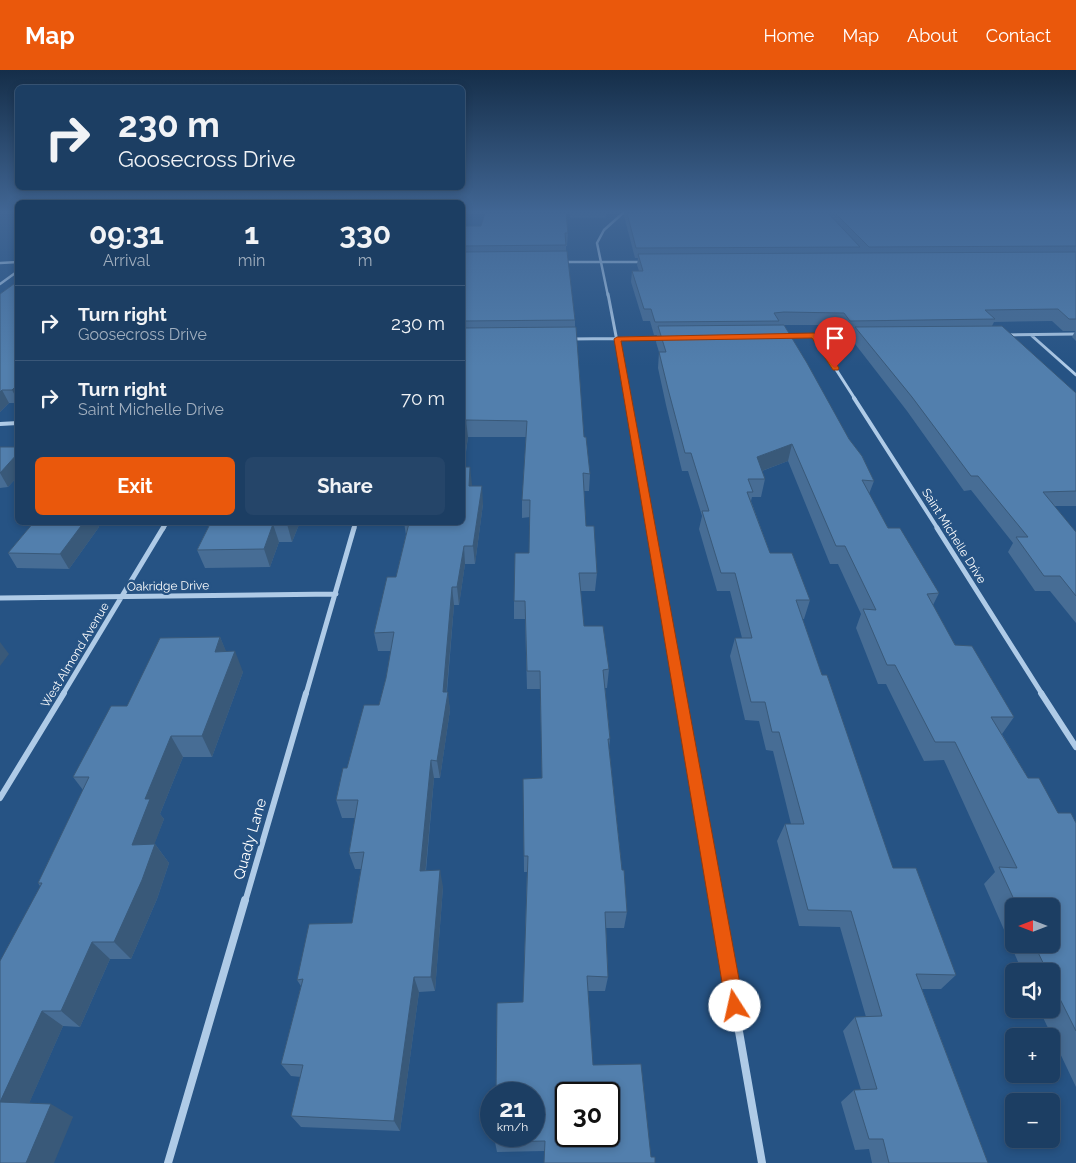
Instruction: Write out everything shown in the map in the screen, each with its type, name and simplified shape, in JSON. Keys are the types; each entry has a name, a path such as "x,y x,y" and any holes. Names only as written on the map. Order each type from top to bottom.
{"street":[{"path":"600,264 617,339 762,1163"},
{"path":"0,284 15,273"},
{"path":"1001,335 1076,334"},
{"path":"775,336 864,335"},
{"path":"1031,335 1076,375"},
{"name":"Saint Michelle Drive","path":"814,336 1076,747"},
{"path":"569,339 666,338"},
{"path":"0,424 15,423"},
{"name":"West Almond Avenue","path":"0,798 165,525"},
{"name":"Quady Lane","path":"168,1163 355,525"},
{"name":"Oakridge Drive","path":"0,598 336,594"}],"building":[{"path":"465,264 569,264 575,320 465,321"},
{"path":"641,264 1076,264 1076,319 1069,319 1058,309 985,310 995,319 850,321 844,313 784,312 774,313 779,321 655,322 651,309 644,309 632,271 643,271"},
{"path":"15,283 15,387 12,390 2,390 0,392 0,294"},
{"path":"784,325 849,439 862,456 874,481 862,480 888,528 900,528 939,593 927,594 955,645 972,646 1014,717 991,717 1028,778 1039,778 1058,813 1071,813 1076,823 1076,1031 1060,999 1060,963 1043,963 1038,953 1060,953 1060,898 1013,898 999,867 1017,868 955,742 935,742 895,665 887,665 863,609 876,610 845,546 836,546 792,444 757,457 765,479 748,479 753,492 747,492 770,553 792,553 810,600 796,600 822,675 827,675 893,868 916,868 956,975 916,974 988,1163 889,1163 883,1139 869,1139 854,1090 877,1089 855,1017 882,1016 851,911 808,910 785,824 804,824 779,732 772,732 765,702 751,702 735,638 752,638 735,573 721,573 702,511 709,511 691,453 685,453 659,352 666,352 658,326"},
{"path":"1002,326 1076,393 1076,491 1043,492 1076,532 1076,596 1060,576 1044,576 1016,537 1028,537 978,476 971,476 912,397 855,327"},
{"path":"576,327 584,437 586,437 590,474 583,473 586,526 594,526 597,573 579,573 584,626 603,626 609,669 603,670 610,739 608,739 622,870 624,870 627,912 605,912 608,977 587,976 593,1065 641,1064 651,1157 655,1157 655,1163 544,1163 545,1082 496,1082 497,1003 523,1002 528,856 524,856 523,779 542,778 540,671 527,671 525,601 514,601 515,553 529,553 530,500 522,500 527,421 466,420 465,427 465,328"},
{"path":"0,447 15,447 15,456 0,473"},
{"path":"465,467 470,467 469,486 482,486 473,546 464,546 457,587 452,587 443,692 448,692 437,761 431,760 420,871 440,870 431,977 414,977 394,1121 291,1116 303,1065 281,1064 303,979 297,980 309,924 352,923 364,852 349,853 358,800 336,800 343,768 347,768 364,705 379,705 394,632 374,633 387,577 396,577 409,525 465,525"},
{"path":"31,525 82,525 60,554 8,553"},
{"path":"210,525 273,525 264,549 197,550"},
{"path":"220,637 215,652 235,651 202,736 171,736 145,799 150,799 132,845 155,844 142,880 114,942 92,942 61,1011 42,1011 0,1102 0,961 42,883 38,883 89,777 73,777 111,706 127,706 160,638"},
{"path":"0,1102 51,1104 26,1163 0,1163"}],"route":[{"path":"735,1006 617,339 814,336 835,368"}]}
